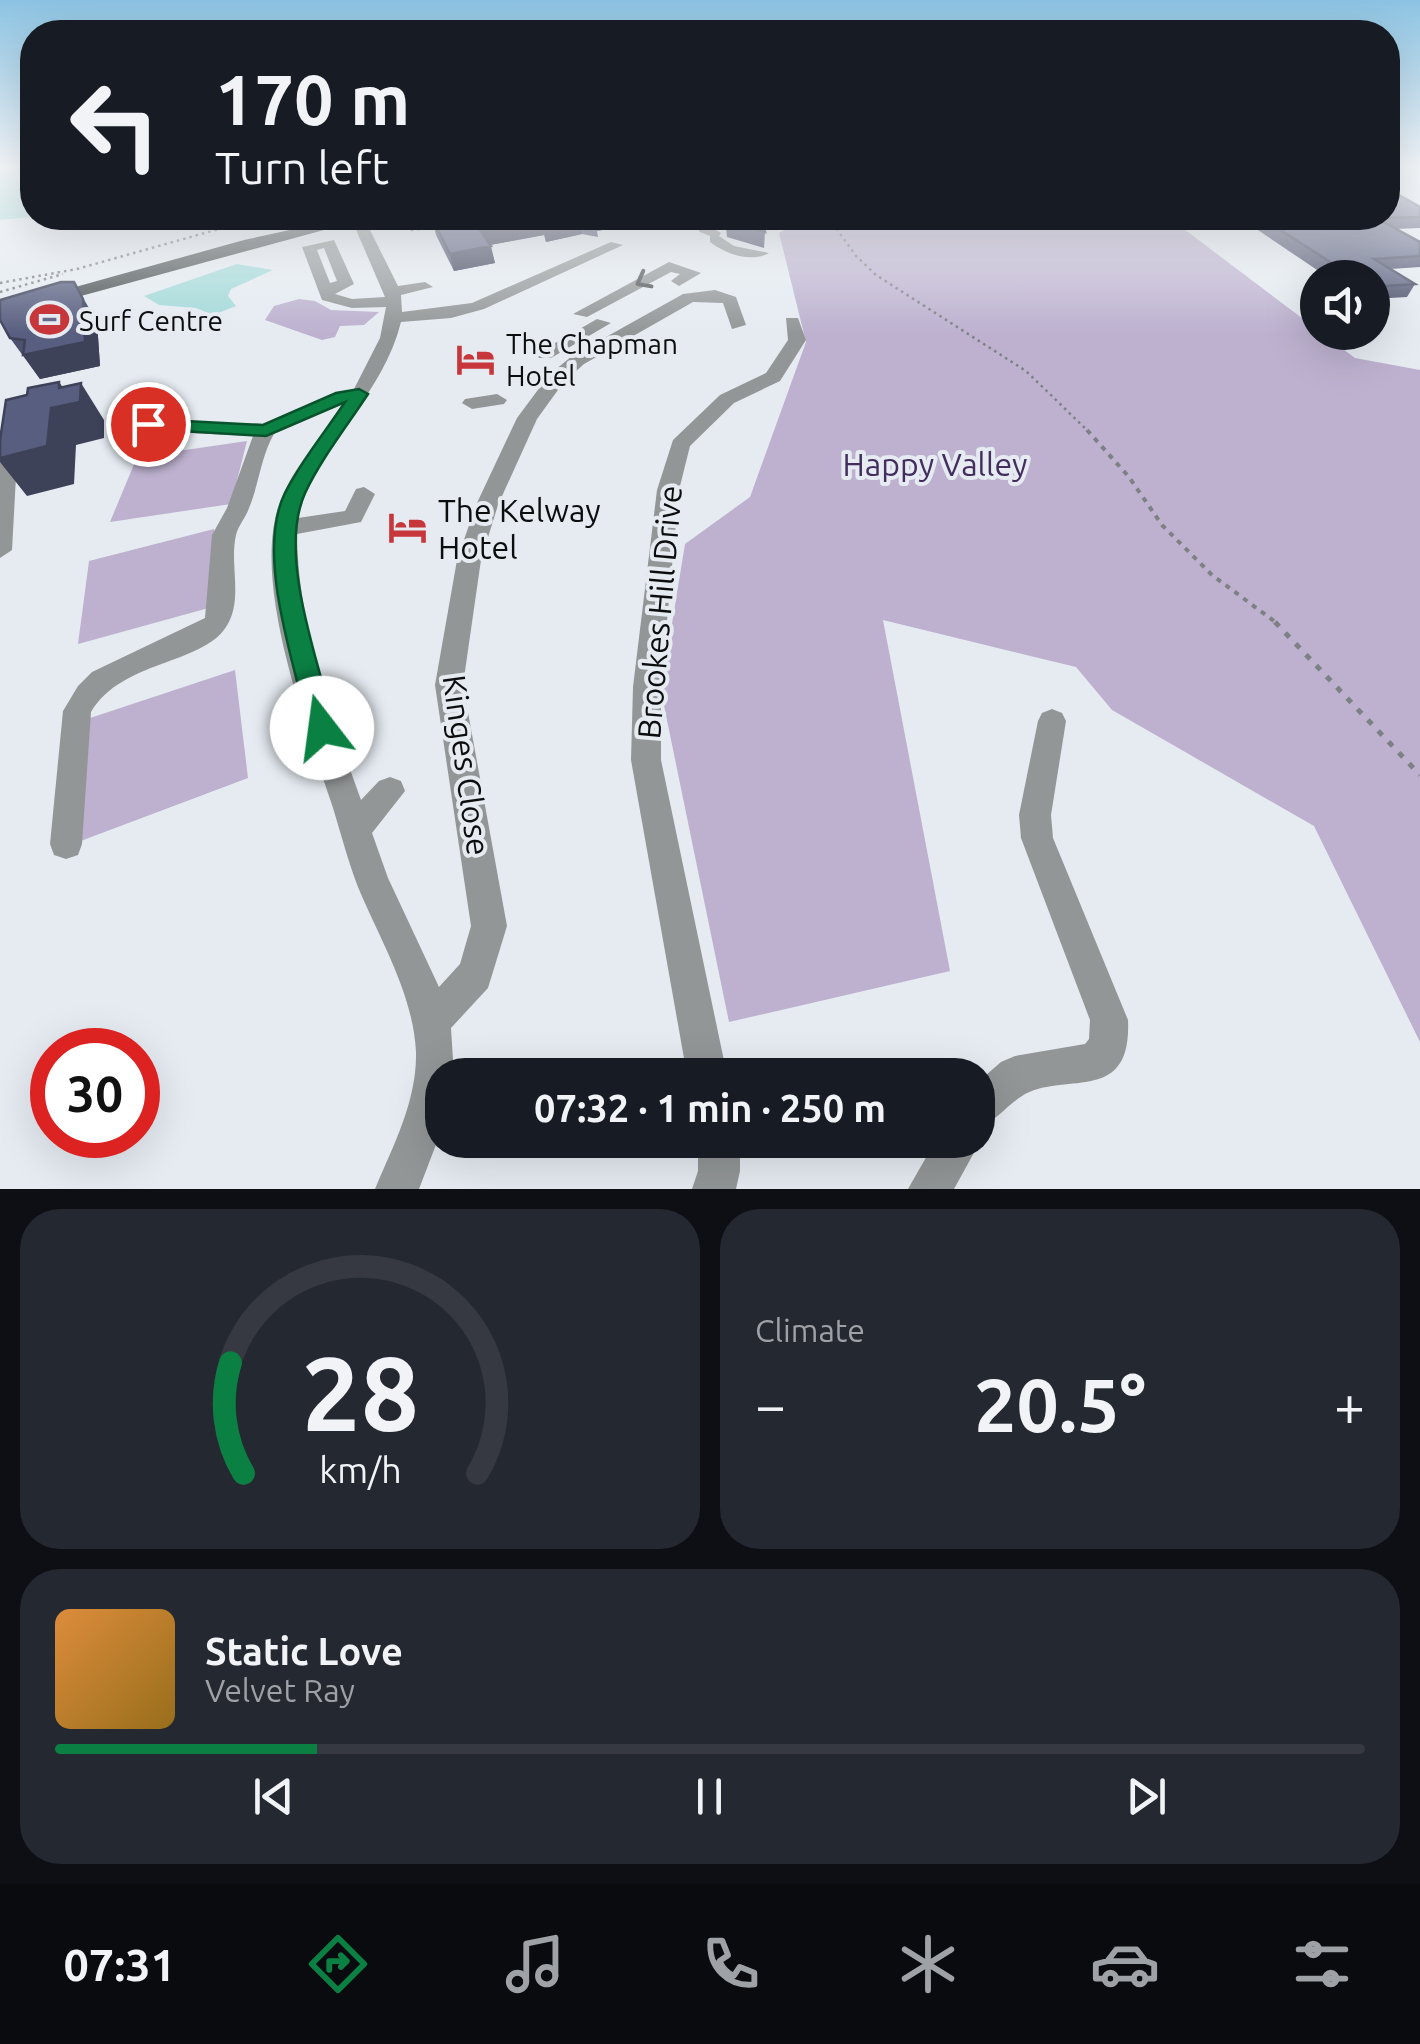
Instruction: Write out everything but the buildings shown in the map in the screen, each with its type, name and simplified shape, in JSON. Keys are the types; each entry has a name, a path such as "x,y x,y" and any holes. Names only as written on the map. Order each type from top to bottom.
{"main road":[{"path":"1,312 57,291 267,230"},
{"path":"57,291 304,230"}],"street":[{"path":"363,230 392,304 384,349 295,493 285,528 290,594 329,753 372,882 422,988 432,1020 434,1090 425,1124 398,1189"},
{"path":"706,230 730,250 762,253"},
{"path":"325,289 331,300 340,303 460,312 616,245"},
{"path":"581,314 669,266 692,272 679,281"},
{"path":"526,267 548,275"},
{"path":"392,304 425,287"},
{"name":"Kinges Close","path":"432,1020 475,974 489,926 449,685 469,560 492,493 526,418 556,380 585,354 694,295 730,300 738,325"},
{"name":"Brookes Hill Drive","path":"705,1058 646,760 647,687 668,490 674,456 692,430 734,393 778,372 797,340 792,322"},
{"path":"548,345 602,323"},
{"path":"144,406 148,424 154,426 266,430 342,397 359,394"},
{"path":"472,403 497,400"},
{"path":"0,550 10,424"},
{"path":"66,844 77,711 82,700 108,676 215,624 221,610 224,535 266,430"},
{"path":"285,528 352,528 364,494"},
{"path":"995,1093 1015,1076 1092,1062 1102,1056 1110,1037 1109,1020 1043,860 1038,838 1040,778 1052,722"},
{"path":"355,829 390,791"},
{"path":"714,1189 719,1158"},
{"path":"930,1189 949,1158"}],"path":[{"path":"0,292 215,230"},
{"path":"838,230 856,256 876,275 1026,371 1075,416 1129,477 1162,524 1212,575 1277,623 1420,775"},
{"path":"0,283 76,269"},
{"path":"25,278 27,284"}],"green space":[{"name":"Happy Valley","path":"784,230 1185,230 1300,317 1300,350 1344,350 1355,358 1420,370 1420,1042 1314,826 1112,710 1076,667 883,620 950,971 729,1022 661,691 685,544 750,497 806,342 779,233"},
{"path":"299,299 315,301 331,310 379,312 364,325 340,326 335,337 322,340 265,320 274,306"},
{"path":"247,441 231,504 110,522 137,457"},
{"path":"214,529 216,606 78,644 89,561"},
{"path":"235,670 248,778 78,842 84,720"}],"water":[{"path":"237,264 273,270 231,289 228,296 236,306 213,315 196,308 159,305 144,296"}],"place":[{"name":"Surf Centre","path":"49,320"},
{"name":"The Chapman Hotel","path":"476,359"},
{"name":"The Kelway Hotel","path":"408,528"}],"route":[{"path":"148,424 266,430 347,395 359,394 295,493 285,528 290,594 322,728"}]}
